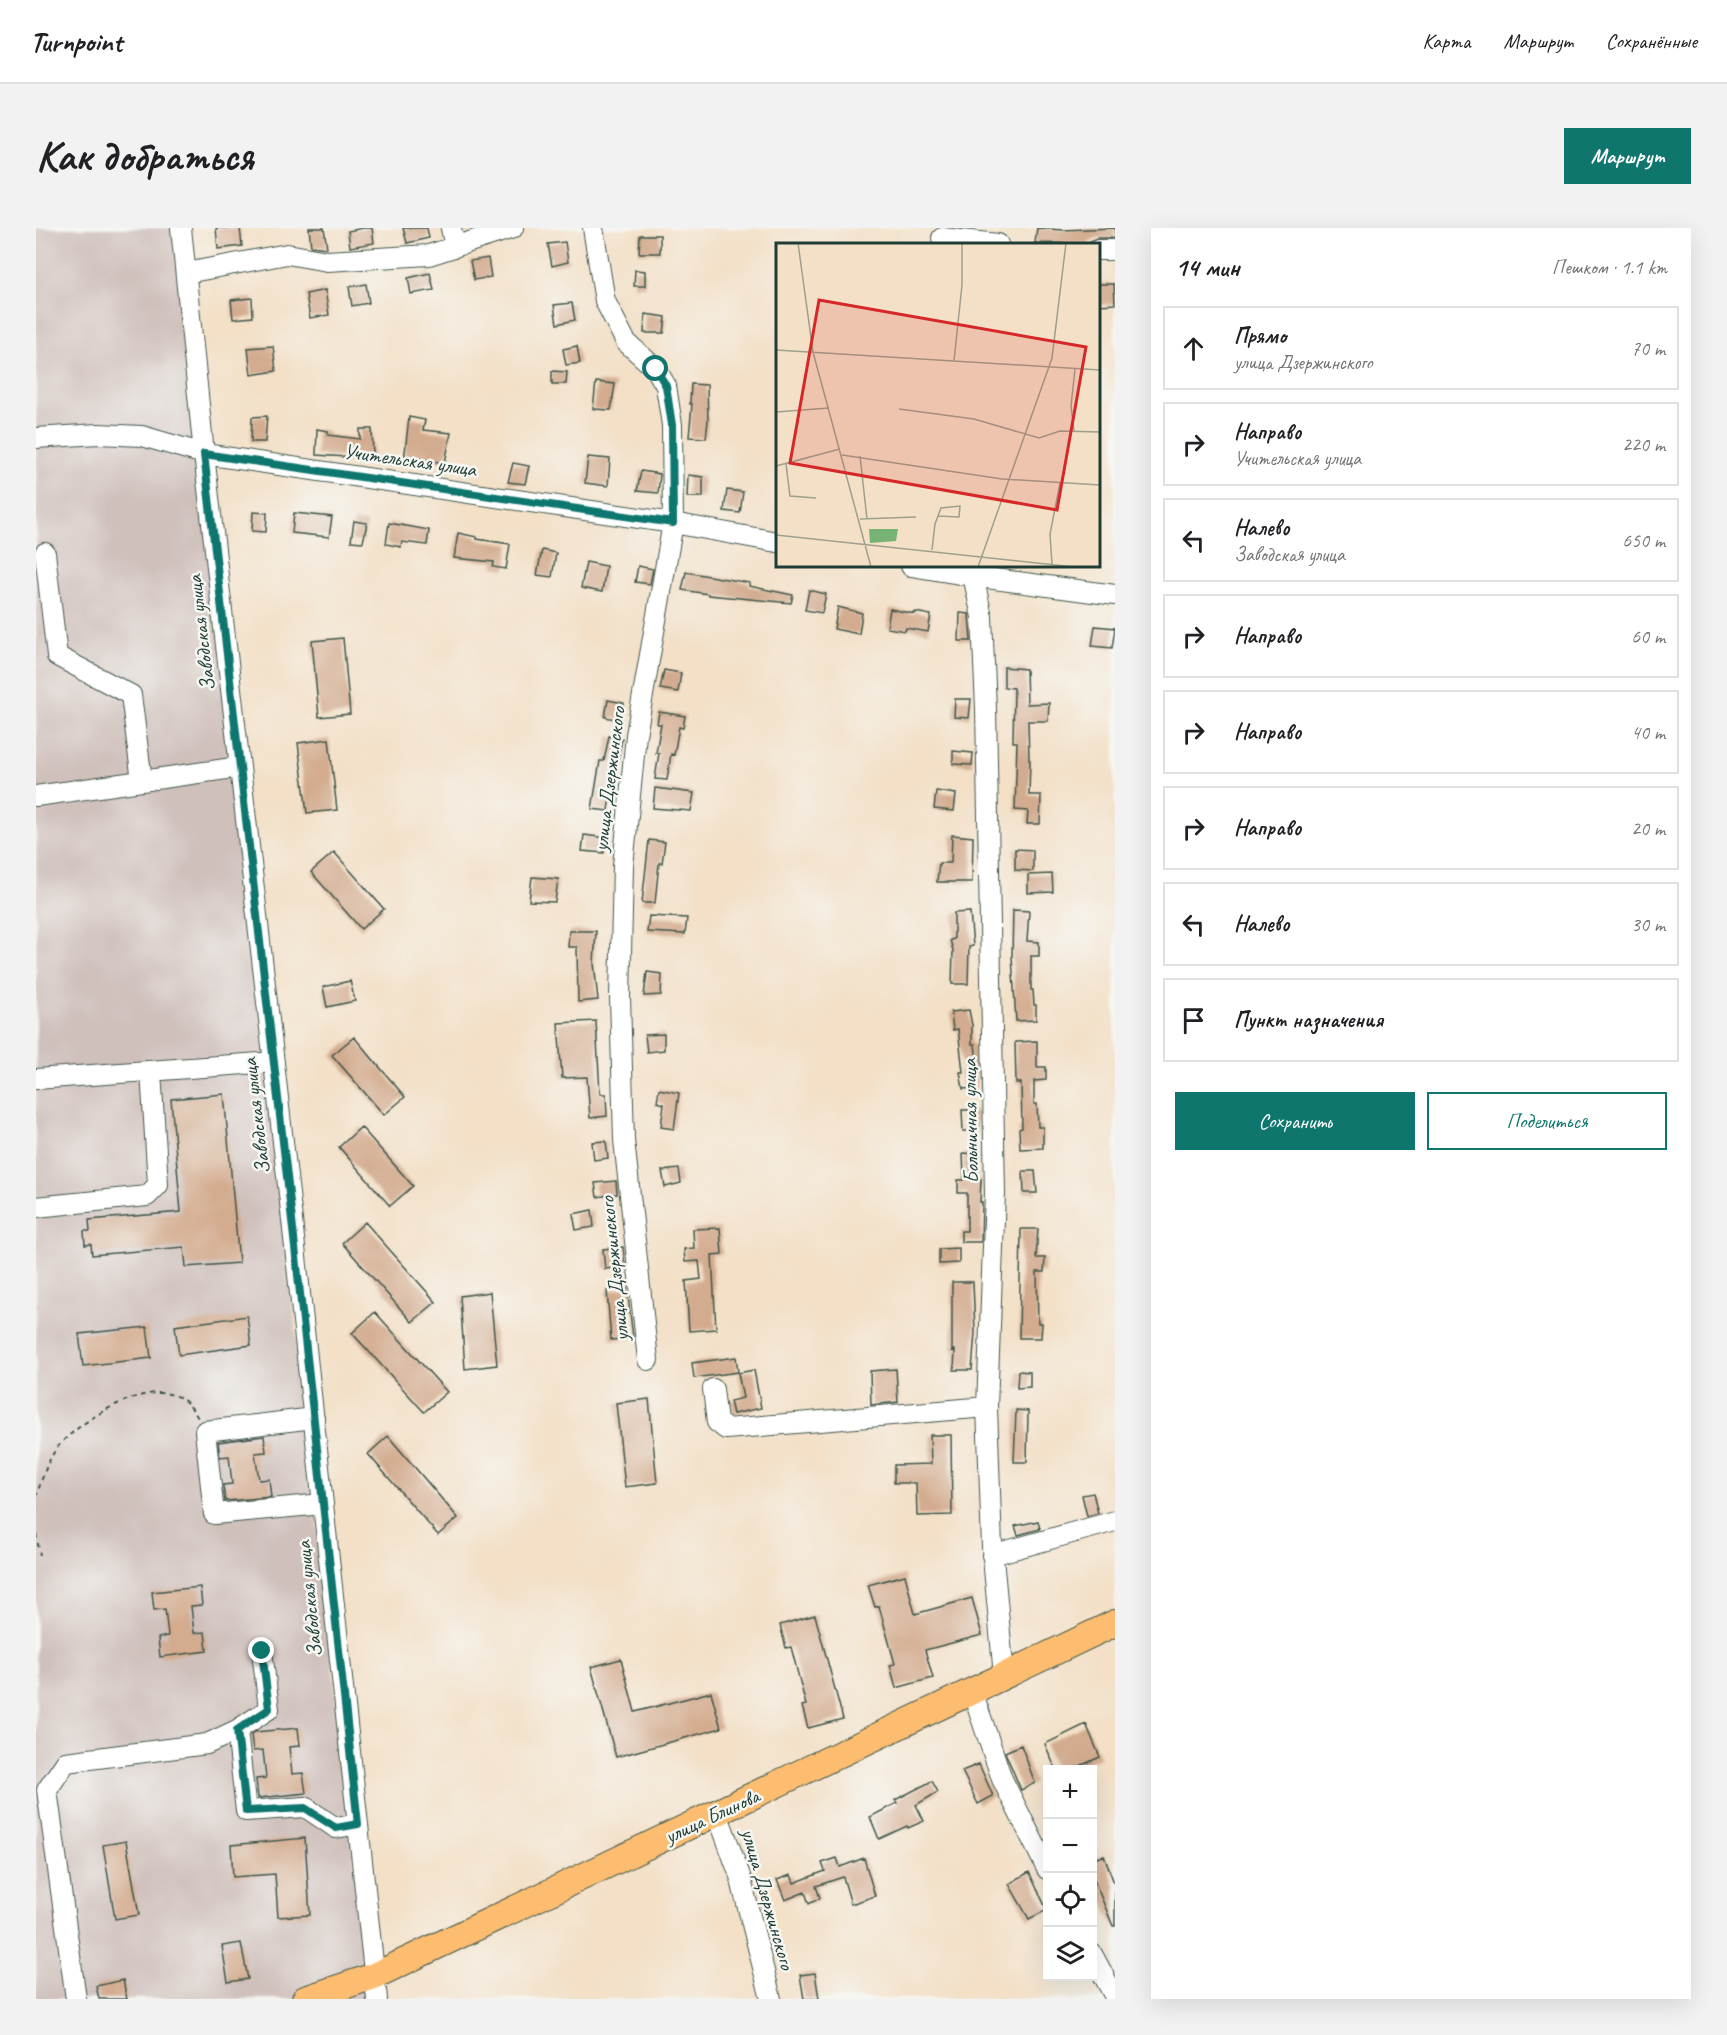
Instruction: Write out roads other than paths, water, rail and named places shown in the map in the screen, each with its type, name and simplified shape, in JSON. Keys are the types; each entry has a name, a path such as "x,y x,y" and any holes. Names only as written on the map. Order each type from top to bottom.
{"main road":[{"name":"улица Блинова","path":"304,1999 376,1988 717,1813 1115,1623"}],"street":[{"name":"Заводская улица","path":"181,228 204,454 274,1062 376,1988"},
{"path":"186,273 287,254 327,261 429,255 453,237 513,228"},
{"name":"улица Дзержинского","path":"593,228 605,301 626,342 656,369 666,386 672,425 673,523 636,735 623,866 620,997 624,1140 648,1360"},
{"path":"941,237 990,243"},
{"name":"Учительская улица","path":"36,438 98,434 142,436 204,454 673,523 776,542"},
{"path":"45,553 57,656 131,695 142,781"},
{"path":"923,567 971,571 1115,595"},
{"name":"Больничная улица","path":"971,571 982,617 995,1193 987,1407 992,1555 1004,1676"},
{"path":"36,796 240,767"},
{"path":"36,1079 274,1062"},
{"path":"36,1207 147,1196 158,1185 151,1071"},
{"path":"713,1389 717,1422 726,1429 987,1407"},
{"path":"314,1419 205,1431 214,1514 323,1504"},
{"path":"992,1555 1115,1521"},
{"path":"76,1999 47,1790 66,1762 207,1744 237,1730 269,1709 262,1651"},
{"path":"972,1691 1002,1779 1043,1861"},
{"path":"237,1730 246,1811 305,1808 336,1828 358,1824"},
{"name":"улица Дзержинского","path":"717,1813 740,1876 771,1999"},
{"path":"1097,1963 1115,1997"}]}
